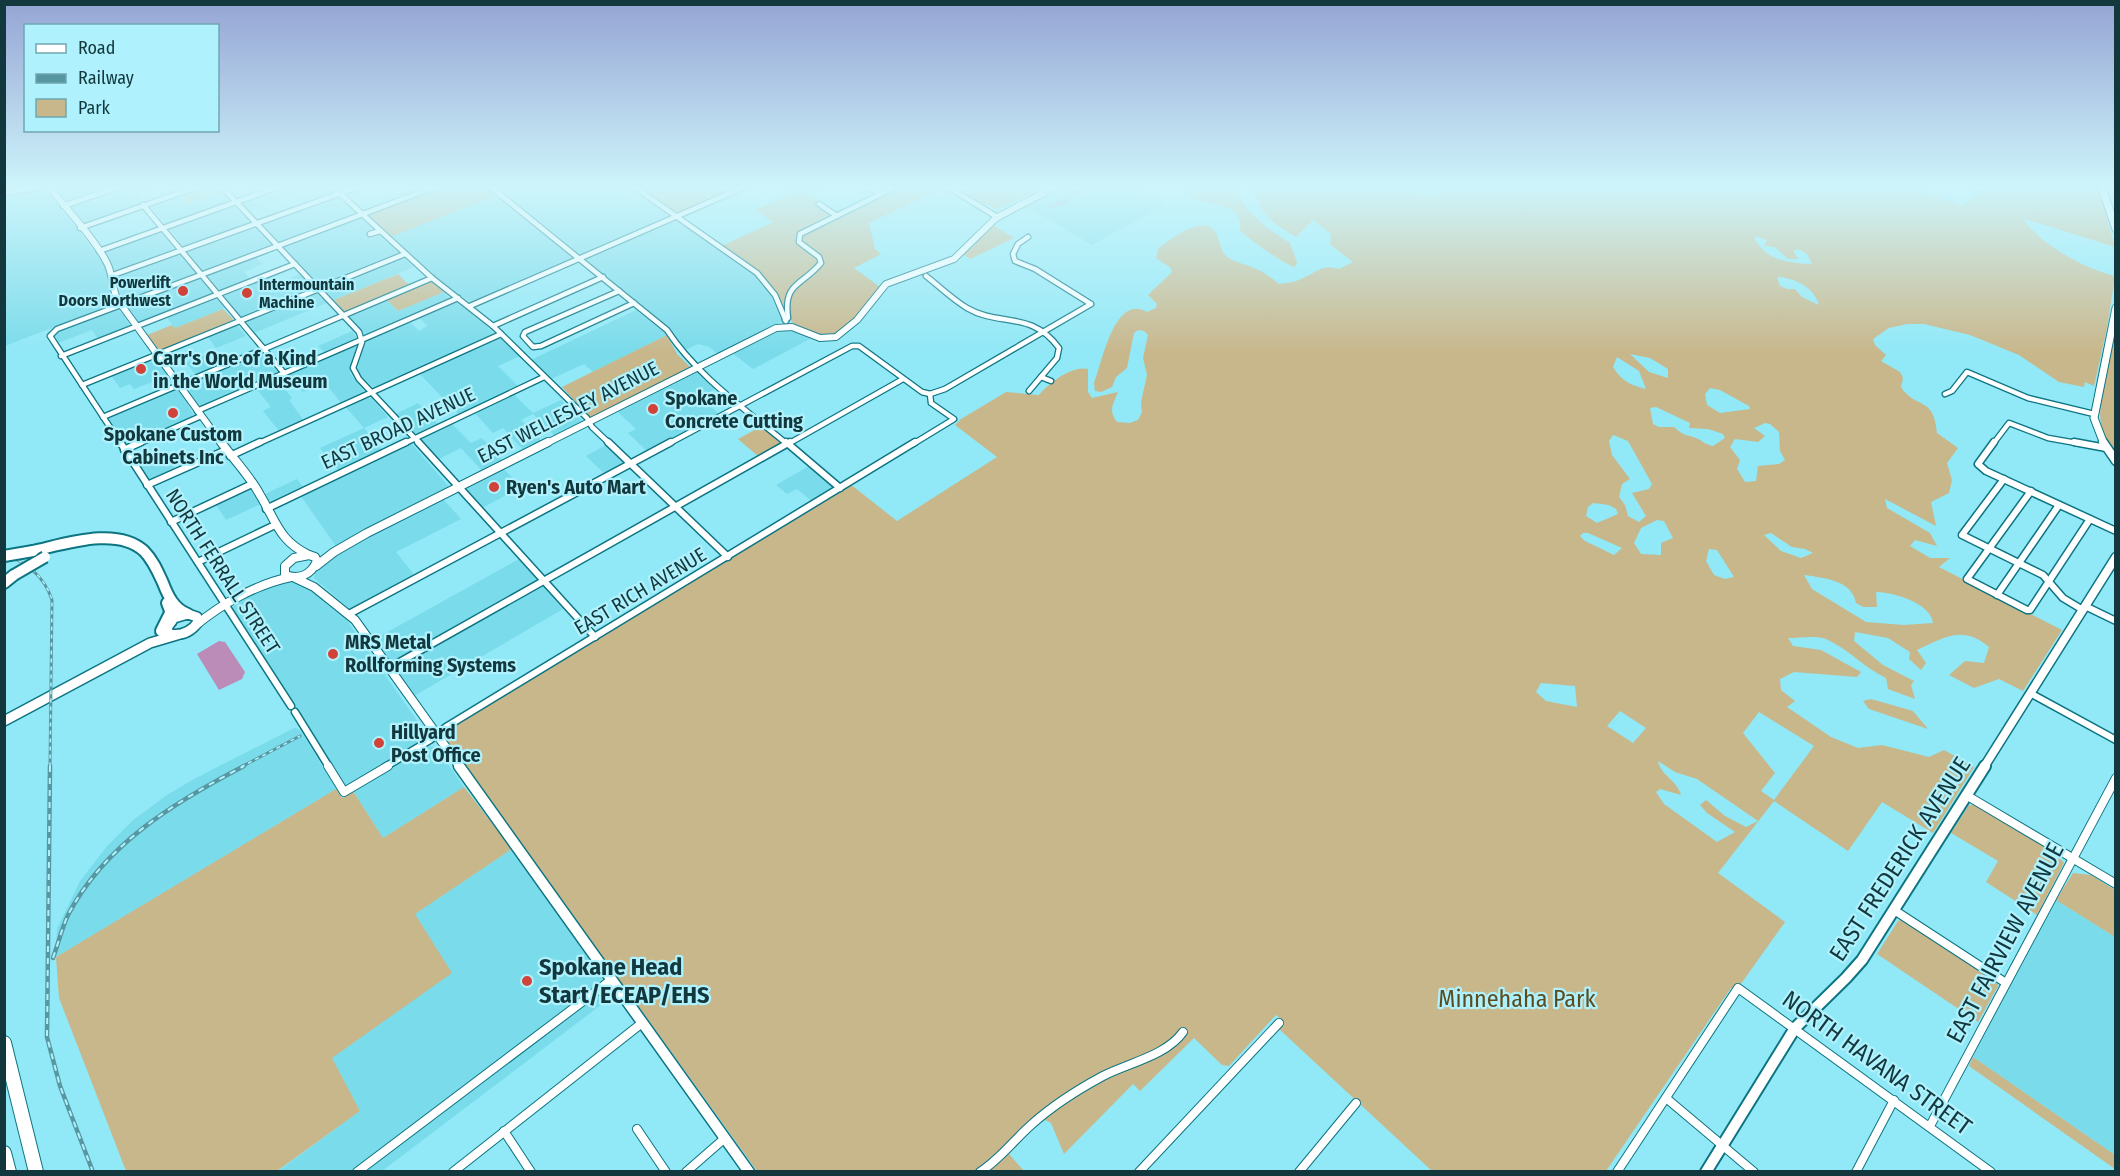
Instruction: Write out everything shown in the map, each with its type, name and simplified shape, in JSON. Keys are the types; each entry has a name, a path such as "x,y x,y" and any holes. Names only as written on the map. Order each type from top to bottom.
{"highway":[{"path":"4,556 94,540 134,544 149,557 176,608 190,614"},
{"path":"4,583 45,557 72,547 94,543 130,546 145,560 167,603 169,617 167,626"},
{"path":"4,1043 36,1172"},
{"path":"4,1154 9,1172"}],"main road":[{"path":"2115,308 2094,414 2096,428 2115,461"},
{"name":"EAST FREDERICK AVENUE","path":"1706,1172 1795,1028 1811,1009 1854,972 2115,557"},
{"path":"190,614 198,619 194,627 150,643 4,718 190,614"},
{"path":"167,626 169,634 177,635"}],"street":[{"path":"93,243 113,275 114,292 122,305 262,497 290,553 285,575 312,585 349,614 749,1172"},
{"path":"99,250 120,243"},
{"path":"175,243 284,373"},
{"path":"113,275 203,243"},
{"path":"276,243 359,332 362,340 353,372 595,637"},
{"path":"122,305 287,243"},
{"path":"393,243 432,278 493,326 630,464 728,557"},
{"path":"562,243 667,330 682,353 697,368 840,488"},
{"path":"470,306 616,243"},
{"path":"713,243 760,276 775,295 786,323 817,339 829,339 840,335 872,303 887,283 932,269 955,258 973,243"},
{"path":"786,323 788,317 786,300 792,288 821,263 819,257 800,243"},
{"path":"349,614 855,346 916,389 930,394 945,389 1091,304 1035,269 1015,261 1013,254 1020,243"},
{"path":"82,385 405,254"},
{"path":"61,356 295,264"},
{"path":"926,276 975,312 1026,322 1056,344 1059,353 1029,391"},
{"path":"493,326 603,277"},
{"path":"103,417 432,278"},
{"path":"619,291 525,332 523,336 533,347 541,346 634,303"},
{"path":"124,450 284,373 458,298"},
{"name":"NORTH FERRALL STREET","path":"122,305 51,333 50,336 61,356 227,604 344,792"},
{"name":"EAST WELLESLEY AVENUE","path":"286,565 298,556 326,552 367,533 786,323"},
{"path":"230,456 501,334"},
{"path":"1945,394 1952,391 1967,372 2028,398 2094,414"},
{"name":"EAST BROAD AVENUE","path":"266,509 544,377"},
{"path":"1041,377 1052,381"},
{"path":"389,668 903,379"},
{"name":"EAST RICH AVENUE","path":"344,792 954,419 932,403 930,394"},
{"path":"2106,448 2048,438 2008,423 1978,466 2115,531"},
{"path":"147,485 226,450"},
{"path":"2004,479 1962,534 2049,580 2063,598 2115,621"},
{"path":"171,522 252,484"},
{"path":"2031,491 1967,579 2030,610 2090,519"},
{"path":"1997,595 2059,505"},
{"path":"277,527 294,548 316,559 313,579 333,602"},
{"path":"198,562 277,527"},
{"name":"EAST WELLESLEY AVENUE","path":"293,577 315,568 334,551 367,533"},
{"path":"237,599 269,579 286,565"},
{"path":"194,627 227,604 277,579 293,577"},
{"path":"190,614 206,614 217,610"},
{"path":"2030,693 2115,740"},
{"name":"EAST FAIRVIEW AVENUE","path":"1930,1126 2115,778"},
{"path":"1966,795 2115,885"},
{"path":"1894,910 2006,982"},
{"path":"357,1172 393,1148 611,980"},
{"name":"NORTH HAVANA STREET","path":"1666,1098 1738,988 1992,1172"},
{"path":"453,1172 642,1023"},
{"path":"1139,1172 1279,1023"},
{"path":"980,1172 996,1162 1029,1127 1054,1106 1103,1076 1143,1059 1172,1043 1183,1032"},
{"path":"1617,1172 1666,1098 1754,1172"},
{"path":"1856,1172 1894,1100"},
{"path":"1299,1172 1356,1103"},
{"path":"637,1129 666,1172"},
{"path":"504,1131 531,1172"},
{"path":"686,1172 725,1138"}],"shaded area":[{"path":"5,243 88,243 109,272 111,292 116,303 5,346"},
{"path":"127,243 169,243 175,251 120,271 115,271 103,252"},
{"path":"181,243 196,243 184,247"},
{"path":"210,243 269,243 272,246 206,271 202,270 187,252"},
{"path":"296,243 389,243 401,254 321,286 283,248"},
{"path":"396,243 555,243 573,259 476,302 470,302 435,278"},
{"path":"565,243 610,243 581,255"},
{"path":"622,243 711,243 757,275 767,286 782,321 718,354 709,347 698,344 683,351 667,328 586,260 588,257"},
{"path":"181,254 196,273 195,276 122,300 116,279 119,275"},
{"path":"255,257 263,264 244,272 251,280 221,291 208,276"},
{"path":"404,257 414,267 334,300 324,290"},
{"path":"300,274 312,287 310,291 245,317 241,316 225,297 227,293 270,276 278,283"},
{"path":"201,279 213,293 211,295 139,323 126,307"},
{"path":"444,292 450,299 370,335 365,335 349,316 386,299 398,311"},
{"path":"316,293 327,303 254,333 247,323 249,319"},
{"path":"218,299 225,308 175,328 166,317"},
{"path":"457,301 467,305 494,334 375,389 359,374 357,368 367,339 409,321 419,331 428,326 418,317"},
{"path":"120,309 130,326 98,339 92,330 58,343 53,334"},
{"path":"636,310 667,335 593,372 584,364 551,379 531,360"},
{"path":"237,325 246,336 216,348 207,336"},
{"path":"777,329 795,329 810,339 753,369 731,352"},
{"path":"352,331 358,339 326,354 318,346"},
{"path":"496,338 502,339 520,356 498,366 519,387 459,415 419,373"},
{"path":"355,344 357,346 350,373 365,393 342,404 325,383 303,392 287,373"},
{"path":"211,352 221,364 196,375 186,363"},
{"path":"258,353 263,353 280,373 204,406 196,406 185,385"},
{"path":"157,357 170,375 134,389 130,384 120,388 110,374"},
{"path":"696,370 717,388 700,397 719,414 648,452 628,433 636,429 617,411"},
{"path":"276,378 292,398 289,400 304,421 280,432 263,411 271,407 255,387"},
{"path":"176,387 179,388 193,414 191,418 128,445 122,445 107,418"},
{"path":"512,393 533,413 561,400 583,422 556,437 533,414 521,420 543,443 525,452 503,428 493,433 474,412"},
{"path":"371,398 388,417 364,428 345,406"},
{"path":"418,403 438,424 415,434 396,414"},
{"path":"451,423 471,443 482,438 504,462 484,473 461,448 437,460 420,439"},
{"path":"364,428 383,451 339,471 320,448"},
{"path":"411,443 450,488 443,494 336,546 300,495"},
{"path":"606,445 626,464 606,475 586,456"},
{"path":"165,455 175,469 147,480 138,466"},
{"path":"809,466 836,488 813,502 797,489 787,494 776,485"},
{"path":"503,468 521,487 482,508 464,488"},
{"path":"297,479 304,488 273,503 267,502 263,495"},
{"path":"250,488 261,504 226,520 215,503"},
{"path":"442,498 461,519 396,552 415,576 351,610 314,578 316,569 326,558"},
{"path":"519,559 563,609 414,696 373,640"},
{"path":"287,580 297,581 315,592 326,604 346,619 427,735 425,740 347,786 343,784 232,607 252,594"},
{"path":"219,641 225,642 245,672 242,679 219,690 197,654"},
{"path":"296,728 301,731 336,789 56,957 57,929 80,881 108,845 133,820 194,779"},
{"path":"430,746 436,747 464,787 383,838 353,791"},
{"path":"512,849 614,995 382,1171 277,1172 360,1111 331,1058 451,973 414,914"},
{"path":"2056,900 2115,937 2115,1155 1973,1057"}],"green space":[{"path":"729,243 797,243 819,261 810,272 789,289 784,303 786,317 768,283 744,261 722,246"},
{"path":"804,243 874,243 875,249 881,254 854,268 880,287 845,330 831,337 811,333 798,327 789,317 788,310 792,290 822,265 823,261"},
{"path":"976,243 1004,243 970,259 963,254"},
{"name":"Minnehaha Park","path":"1167,243 1220,243 1227,257 1262,272 1279,284 1297,280 1323,268 1339,269 1353,262 1330,244 1757,243 1763,250 1777,259 1812,264 1807,254 1798,249 1793,251 1798,259 1788,259 1775,247 1764,246 1766,243 2048,243 2077,262 2115,276 2107,328 2094,386 2085,382 2084,387 2059,382 2019,355 1970,335 1924,324 1907,324 1889,328 1873,339 1875,345 1886,355 1881,361 1900,372 1903,378 1901,387 1913,399 1928,408 1935,421 1937,433 1958,448 1947,463 1952,480 1949,493 1931,502 1936,526 1885,499 1887,508 1930,533 1937,546 1915,540 1910,546 1930,558 1950,558 1939,567 2062,630 2023,691 1999,679 1974,688 1949,675 1965,661 1984,663 1989,647 1971,636 1954,635 1917,650 1926,663 1921,670 1909,659 1910,652 1888,638 1855,632 1854,641 1883,665 1914,681 1911,685 1915,699 1888,689 1886,678 1826,639 1788,638 1793,646 1821,650 1861,672 1857,677 1794,672 1780,679 1781,690 1795,701 1787,707 1831,737 1858,748 1882,745 1929,757 1944,750 1974,767 1933,833 1882,802 1848,851 1774,801 1718,873 1785,922 1738,988 1731,988 1606,1171 1432,1171 1279,1029 1284,1022 1276,1015 1229,1066 1222,1065 1194,1038 1140,1091 1133,1084 1064,1154 1051,1123 1043,1119 1009,1154 1024,1171 757,1171 445,738 444,732 850,484 897,521 997,457 955,425 1006,392 1039,395 1055,380 1068,372 1082,368 1088,369 1088,392 1092,398 1118,392 1113,404 1114,418 1117,422 1130,423 1138,420 1142,412 1141,402 1147,375 1143,358 1148,335 1144,331 1138,330 1134,333 1127,368 1116,377 1112,387 1101,392 1095,391 1094,383 1111,333 1118,321 1126,312 1136,309 1147,312 1156,308 1157,304 1148,295 1172,272 1171,268 1156,258 1158,249","holes":["1777,277 1790,279 1808,288 1819,305 1802,297 1795,289 1780,286","1630,354 1650,358 1668,369 1668,378 1649,372","1617,357 1639,371 1646,389 1623,379 1613,367","1710,388 1720,390 1749,406 1750,409 1720,413 1707,405 1705,394","1656,407 1690,423 1689,428 1708,429 1723,434 1725,438 1713,446 1682,433 1674,427 1659,427 1653,424 1650,408","1765,423 1770,424 1779,432 1780,451 1785,460 1779,464 1758,466 1756,481 1745,482 1737,469 1740,460 1730,447 1735,439 1758,442 1765,436 1754,428","1613,435 1628,441 1652,484 1649,489 1632,493 1646,516 1639,522 1628,516 1625,505 1619,497 1622,484 1630,479 1612,455 1609,441","1593,503 1609,505 1616,509 1618,514 1597,523 1586,516 1588,507","1657,520 1664,521 1673,538 1661,543 1661,555 1641,554 1634,543 1641,528","1588,533 1622,548 1614,555 1585,541 1580,536","1771,533 1792,547 1813,553 1801,558 1781,551 1764,535","1709,549 1717,550 1734,577 1725,579 1714,575 1706,561","1804,575 1828,579 1843,585 1849,589 1856,603 1863,607 1877,607 1876,592 1910,600 1926,610 1933,623 1904,625 1866,622 1812,589","1541,683 1575,686 1577,707 1546,701 1536,692","1620,711 1646,728 1633,743 1607,726","1759,712 1814,746 1774,800 1761,791 1775,773 1743,733","1658,761 1675,772 1697,779 1758,821 1746,827 1725,816 1706,800 1700,805 1707,813 1735,832 1717,842 1664,804 1656,792 1660,789 1681,795 1676,785 1662,771"]},
{"path":"1255,243 1290,243 1297,262 1295,267 1275,257"},
{"path":"2102,243 2114,243 2115,247"},
{"path":"398,274 410,286 350,311 344,311 334,300"},
{"path":"429,281 444,292 398,311 386,299"},
{"path":"223,309 233,319 231,322 163,350 159,350 147,335 172,325 175,328"},
{"path":"2115,333 2116,453 2104,435 2100,414"},
{"path":"667,335 677,354 690,367 594,417 589,417 562,387"},
{"path":"762,426 781,444 759,457 738,439"},
{"path":"1871,699 1913,711 1928,729 1869,709 1863,701"},
{"path":"464,787 512,849 415,914 452,973 332,1058 360,1111 277,1171 126,1171 59,998 56,957 336,789 342,798 353,791 383,838"},
{"path":"1969,805 1976,805 2050,848 2064,863 2037,915 1986,882 1998,861 1951,833"},
{"path":"2073,873 2091,875 2115,890 2115,937 2056,900"},
{"path":"1898,921 1911,924 1996,982 1998,986 1978,1022 1877,954"},
{"path":"1973,1057 2115,1155 2115,1169 1969,1066"}],"railway":[{"path":"4,553 34,571 49,591 52,600 50,767"},
{"path":"241,767 300,736"},
{"path":"50,766 47,1037 60,1086 93,1172"},
{"path":"53,958 68,915 83,890 101,867 144,827 168,810 244,766"}],"place":[{"name":"Powerlift Doors Northwest","path":"183,291"},
{"name":"Intermountain Machine","path":"247,293"},
{"name":"Carr's One of a Kind in the World Museum","path":"141,369"},
{"name":"Spokane Concrete Cutting","path":"653,409"},
{"name":"Spokane Custom Cabinets Inc","path":"173,413"},
{"name":"Ryen's Auto Mart","path":"494,487"},
{"name":"MRS Metal Rollforming Systems","path":"333,654"},
{"name":"Hillyard Post Office","path":"379,743"},
{"name":"Spokane Head Start/ECEAP/EHS","path":"527,981"}]}
